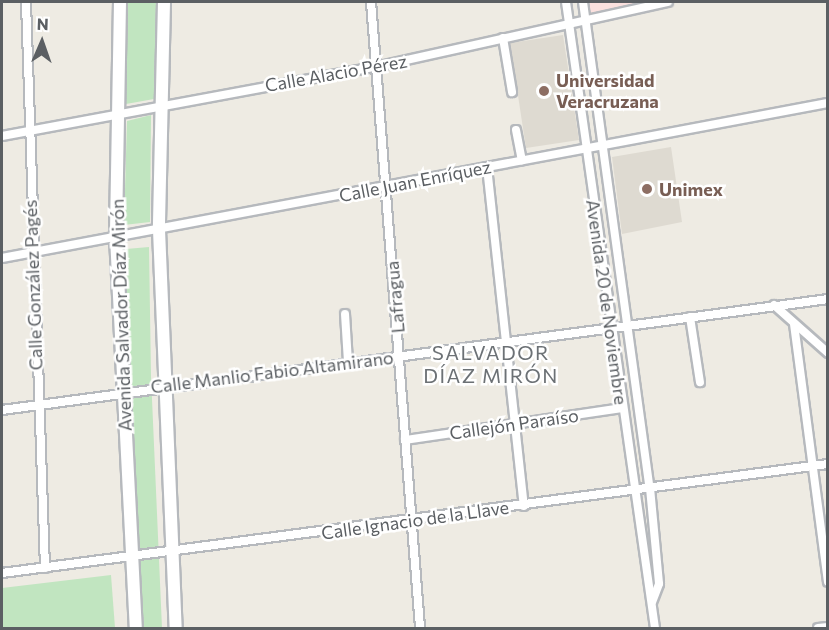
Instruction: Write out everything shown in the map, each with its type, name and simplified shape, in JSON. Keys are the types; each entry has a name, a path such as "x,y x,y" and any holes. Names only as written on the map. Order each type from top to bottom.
{"main road":[{"name":"Avenida Salvador Díaz Mirón","path":"120,2 116,237 121,391 136,628"},
{"path":"164,2 159,230 162,387 174,552 176,628"}],"street":[{"name":"Calle González Pagés","path":"26,2 31,253 45,568"},
{"name":"Lafragua","path":"371,2 420,628"},
{"name":"Avenida 20 de Noviembre","path":"566,2 633,490 655,628"},
{"name":"Avenida 20 de Noviembre","path":"583,2 601,146 650,488 659,584 652,602"},
{"name":"Calle Alacio Pérez","path":"2,136 162,103 375,67 569,22 668,2"},
{"path":"503,38 512,92"},
{"name":"Calle Juan Enríquez","path":"2,258 828,102"},
{"path":"516,130 522,160"},
{"path":"488,167 504,341 524,506"},
{"name":"Calle Manlio Fabio Altamirano","path":"2,410 121,391 828,299"},
{"path":"774,305 828,353"},
{"path":"345,314 348,362"},
{"path":"690,317 700,382"},
{"path":"794,324 828,582"},
{"name":"Callejón Paraíso","path":"405,440 622,408"},
{"name":"Calle Ignacio de la Llave","path":"2,573 412,521 828,464"},
{"path":"818,628 828,627"}],"shaded area":[{"path":"585,2 642,2 587,17"},
{"name":"Universidad Veracruzana","path":"563,35 579,140 526,148 510,43"},
{"name":"Unimex","path":"671,147 682,222 622,234 612,157"}],"green space":[{"path":"127,2 156,2 154,99 126,104"},
{"path":"151,115 150,222 124,225 127,121"},
{"path":"149,247 151,376 162,628 144,628 127,398 126,249"},
{"path":"111,575 115,628 2,628 2,588"}],"place":[{"name":"Universidad Veracruzana","path":"544,91"},
{"name":"Unimex","path":"647,189"}],"district":[{"name":"SALVADOR DÍAZ MIRÓN","path":"491,364"}]}
